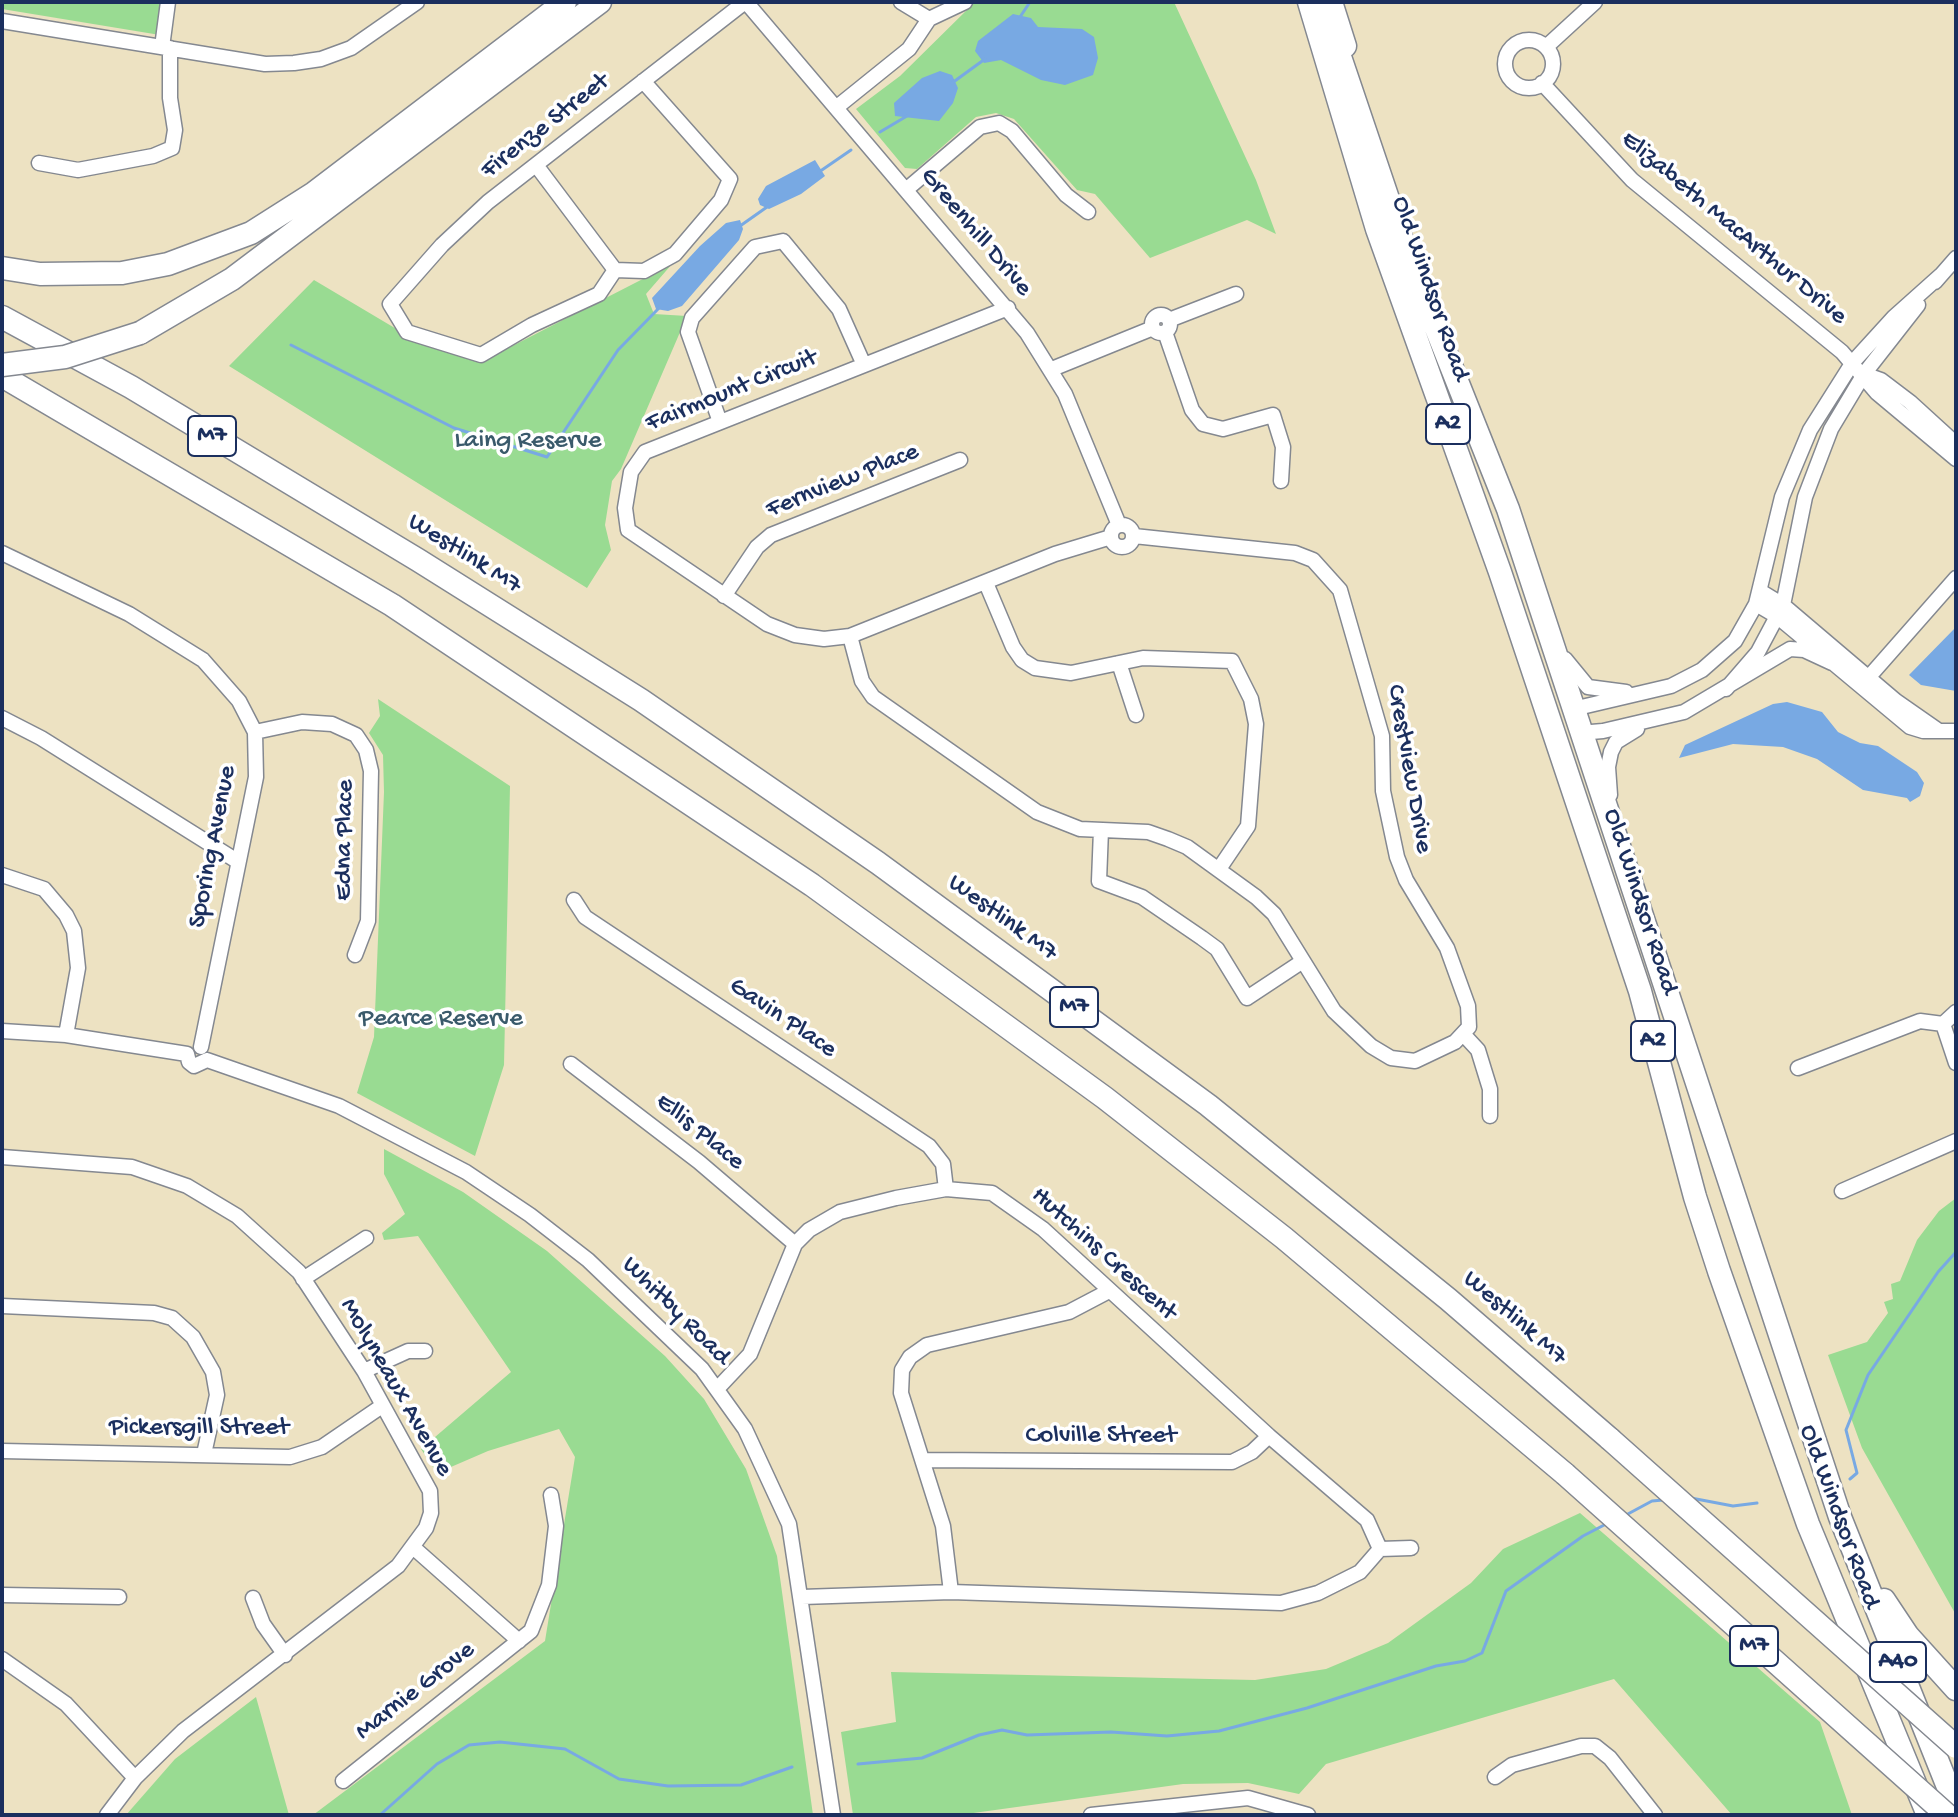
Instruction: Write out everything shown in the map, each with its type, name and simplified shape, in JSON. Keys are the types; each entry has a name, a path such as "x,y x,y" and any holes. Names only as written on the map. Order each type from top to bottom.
{"highway":[{"path":"12,270 78,275 122,273 168,264 251,233 314,193 565,2"},
{"path":"2,365 65,357 140,333 232,279 600,2"},
{"path":"1293,2 1355,125"},
{"name":"Old Windsor Road","path":"1309,2 1508,509 1579,733 1840,1517 1956,1807"},
{"name":"Old Windsor Road","path":"1322,2 1355,125 1377,229 1481,516 1640,991 1695,1197 1719,1271 1808,1524 1928,1815"},
{"path":"1331,2 1355,125"},
{"name":"Westlink M7","path":"2,317 131,387 508,616 641,700 878,863 1208,1105 1448,1299 1956,1747"},
{"name":"M7","path":"2,376 392,605 481,662 812,885 1105,1098 1331,1276 1565,1474 1733,1628 1947,1815"},
{"path":"1547,716 1573,709"},
{"path":"1547,716 1566,729 1579,733"},
{"path":"1840,1517 1888,1608 1908,1636 1956,1689"}],"street":[{"path":"39,163 78,170 153,156 181,142 166,47 168,2"},
{"path":"2,21 265,64 321,59 351,48 417,2"},
{"name":"Firenze Street","path":"615,270 599,294 532,325 481,355 407,332 390,304 454,234 536,165 746,2"},
{"name":"Greenhill Drive","path":"746,2 1008,308 1052,369 1115,531"},
{"path":"901,2 929,19"},
{"path":"837,107 909,49 929,19 965,2"},
{"path":"1546,47 1595,2"},
{"path":"1534,41 1546,47 1552,62 1551,73 1542,83 1523,87 1516,84 1505,65 1509,50 1519,42 1534,41"},
{"path":"536,165 615,270 644,271 675,254 721,200 730,179 643,81"},
{"name":"Elizabeth MacArthur Drive","path":"1542,83 1632,180 1853,362 1873,389 1956,459"},
{"path":"907,189 980,127 999,123 1012,131 1066,195 1088,212"},
{"path":"720,422 688,332 692,318 755,247 783,241 839,309 864,365"},
{"path":"1726,689 1753,660 1780,611 1812,473 1831,429 1864,374 1956,258"},
{"path":"1573,709 1688,679 1716,660 1735,641 1758,597 1790,472 1810,430 1853,362 1894,317 1941,275"},
{"path":"1052,369 1163,327 1236,294"},
{"name":"Fairmount Circuit","path":"1008,308 645,452 636,460 625,508 628,530 634,537 767,624 795,635 824,639 850,636 1115,531"},
{"path":"1163,327 1192,410 1203,424 1223,429 1273,415 1283,447 1281,481"},
{"path":"1864,374 1881,380 1910,402 1956,444"},
{"name":"Fernview Place","path":"724,596 757,547 771,535 960,460"},
{"path":"1508,509 1567,664 1574,674 1588,687 1601,691 1655,690"},
{"name":"Crestview Drive","path":"1115,531 1129,527 1134,536 1295,553 1313,560 1340,590 1382,736 1383,791 1397,857 1455,966 1470,1017 1465,1036"},
{"name":"Sporing Avenue","path":"2,553 129,614 203,660 239,701 255,732 256,777 237,861 204,1053"},
{"path":"1868,678 1956,578"},
{"path":"986,583 1013,647 1022,660 1035,668 1071,673 1119,663 1172,658 1232,661 1255,711 1250,815 1240,842 1219,869"},
{"path":"1758,597 1939,731"},
{"path":"1780,611 1832,663 1910,727 1956,731"},
{"path":"850,636 862,681 873,697 1037,812 1058,823 1101,830 1148,832 1168,839 1219,869 1274,914 1334,1011 1351,1030 1391,1058 1415,1061 1465,1036 1478,1050 1490,1089 1490,1116"},
{"path":"1626,873 1609,786 1609,757 1623,737 1698,706 1790,649 1804,650 1832,663"},
{"path":"1119,663 1136,715"},
{"path":"2,718 41,738 237,861"},
{"path":"1579,733 1663,718"},
{"name":"Edna Place","path":"255,732 302,722 332,724 356,735 366,750 371,771 368,921 355,955"},
{"path":"1101,830 1099,881 1142,897 1217,949 1247,998 1303,961"},
{"path":"2,875 44,889 66,915 74,931 78,968 66,1035 2,1031"},
{"name":"Gavin Place","path":"574,900 585,917 929,1146 943,1164 946,1189"},
{"path":"1943,1024 1956,1012"},
{"path":"1798,1068 1920,1021 1943,1024"},
{"path":"1943,1024 1956,1063"},
{"name":"Whitby Road","path":"66,1035 187,1054 194,1066 204,1053 339,1106 410,1141 476,1179 588,1260 683,1348 718,1388 750,1438 779,1507 787,1516 802,1597 833,1815"},
{"name":"Ellis Place","path":"571,1064 699,1162 795,1244"},
{"path":"1842,1191 1956,1141"},
{"name":"Molyneaux Avenue","path":"2,1157 132,1167 187,1186 237,1216 303,1279 364,1371 430,1491 431,1513 414,1548 372,1589 183,1731 135,1778 107,1815"},
{"name":"Hutchins Crescent","path":"795,1244 809,1230 840,1212 946,1189 992,1193 1017,1208 1269,1436 1367,1520 1380,1549"},
{"path":"303,1279 366,1238"},
{"path":"718,1388 740,1367 758,1341 795,1244"},
{"path":"951,1592 943,1526 901,1393 902,1370 910,1357 927,1345 1069,1312 1109,1291"},
{"path":"2,1306 154,1313 172,1318 193,1337 213,1372 217,1395 204,1454"},
{"path":"364,1371 408,1351 425,1351"},
{"name":"Pickersgill Street","path":"2,1451 290,1457 322,1447 382,1406"},
{"name":"Colville Street","path":"924,1460 1232,1462 1252,1452 1269,1436"},
{"name":"Marnie Grove","path":"343,1781 531,1631 549,1585 556,1526 551,1495"},
{"name":"Marnie Grove","path":"414,1548 519,1641"},
{"path":"802,1597 951,1592 1281,1603 1318,1593 1360,1572 1380,1549 1411,1548"},
{"path":"2,1595 119,1597"},
{"path":"253,1598 263,1624 285,1655"},
{"path":"2,1659 66,1704 135,1778"},
{"path":"1495,1777 1512,1765 1581,1746 1595,1746 1610,1758 1655,1815"},
{"path":"1091,1815 1248,1798 1308,1815"}],"green space":[{"path":"2,2 164,2 160,35 2,9"},
{"path":"975,2 1174,2 1256,180 1276,234 1247,220 1150,258 1095,194 1077,190 1014,119 996,113 976,117 917,169 905,168 856,109 900,76"},
{"name":"Laing Reserve","path":"672,264 646,294 654,314 687,316 621,469 612,481 605,525 611,550 587,588 229,366 314,280 420,343 483,361"},
{"name":"Pearce Reserve","path":"378,699 510,786 504,1065 475,1156 357,1093 374,1037 384,792 383,755 369,733 380,716"},
{"path":"384,1149 463,1192 547,1251 665,1356 704,1399 746,1469 777,1556 813,1815 313,1815 545,1641 575,1457 559,1429 488,1451 437,1473 421,1449 511,1372 418,1236 384,1240 382,1233 405,1214 384,1174"},
{"path":"1956,1198 1956,1615 1862,1448 1828,1355 1867,1342 1888,1313 1884,1302 1893,1299 1891,1284 1900,1281 1917,1240 1939,1211"},
{"path":"1580,1513 1820,1722 1852,1815 1732,1815 1614,1679 1326,1764 1299,1794 1248,1783 1183,1784 959,1815 853,1815 841,1732 896,1722 891,1672 1255,1680 1326,1669 1388,1643 1471,1583 1503,1549"},
{"path":"256,1697 289,1815 126,1815 175,1759"}],"water":[{"path":"1013,14 1031,18 1038,27 1082,29 1094,37 1098,58 1093,75 1065,85 1041,80 1001,60 984,63 975,51 978,41"},
{"path":"940,71 952,75 958,88 953,103 939,121 895,116 894,103 922,78"},
{"path":"815,160 825,176 801,194 769,209 760,205 758,199 766,186"},
{"path":"740,220 743,229 739,240 682,306 668,311 656,309 652,298 700,246 726,223"},
{"path":"1956,627 1956,691 1921,685 1909,675"},
{"path":"1787,702 1822,712 1838,732 1860,743 1878,746 1917,772 1924,783 1920,796 1910,802 1907,798 1863,790 1817,759 1783,747 1733,744 1679,758 1685,745 1773,704"}],"waterway":[{"path":"1020,17 1030,2"},
{"path":"952,83 985,59"},
{"path":"880,132 907,116"},
{"path":"819,172 851,150"},
{"path":"740,226 767,207"},
{"path":"291,345 454,428 547,457 618,350 659,308"},
{"path":"1850,1479 1857,1473 1846,1430 1868,1375 1938,1272 1956,1252"},
{"path":"1691,1498 1733,1506 1757,1503"},
{"path":"1626,1515 1652,1501 1663,1500"},
{"path":"858,1764 922,1758 979,1735 1002,1730 1027,1735 1111,1732 1167,1736 1219,1731 1307,1708 1436,1666 1465,1661 1482,1653 1506,1591 1583,1536 1608,1523"},
{"path":"380,1815 437,1764 469,1745 500,1742 565,1749 619,1779 668,1786 741,1785 792,1767"}]}
